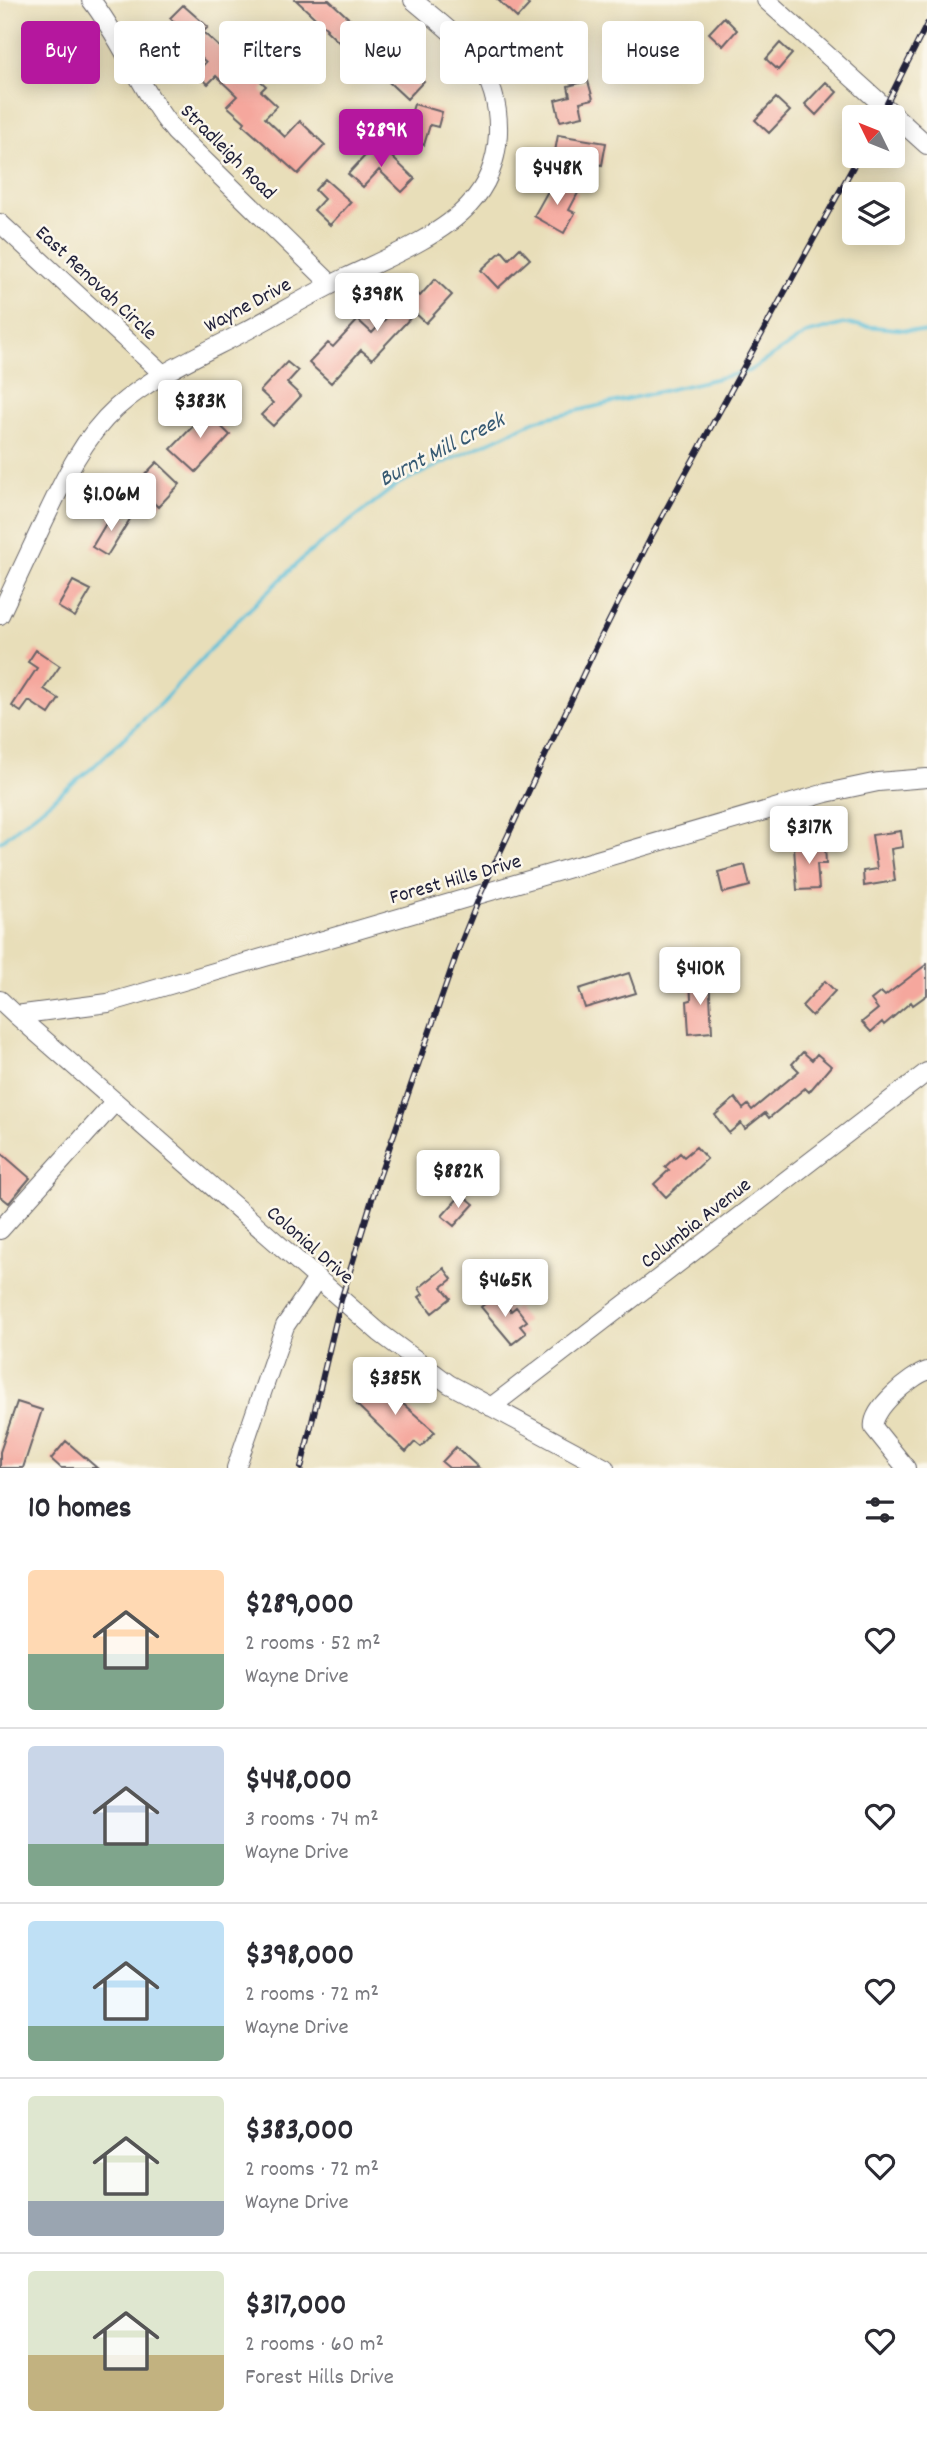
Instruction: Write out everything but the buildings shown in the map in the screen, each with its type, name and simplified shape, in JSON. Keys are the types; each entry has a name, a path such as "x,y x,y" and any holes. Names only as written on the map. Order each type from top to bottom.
{"street":[{"name":"Stradleigh Road","path":"91,0 175,132 331,284"},
{"name":"Wayne Drive","path":"0,615 63,481 89,439 117,408 163,374 331,284 429,236 459,215 485,184 496,151 496,103 482,69 463,45 414,0"},
{"path":"766,0 927,145"},
{"name":"East Renovah Circle","path":"0,223 163,374"},
{"name":"Forest Hills Drive","path":"6,1011 95,1005 139,996 481,892 520,884 826,793 878,782 927,778"},
{"name":"Colonial Drive","path":"6,1011 416,1361 491,1408 605,1468"},
{"name":"Columbia Avenue","path":"491,1408 927,1072"},
{"path":"0,1230 115,1102"},
{"path":"236,1468 280,1337 317,1279"},
{"path":"906,1468 872,1422 875,1415 912,1378 927,1371"}],"waterway":[{"name":"Burnt Mill Creek","path":"0,842 92,768 161,703 228,630 305,556 398,484 537,420 749,371 806,334 844,324 927,332"}],"railway":[{"path":"886,105 927,24"},
{"path":"301,1468 341,1300 377,1183 458,950 481,893 595,649 652,535 852,168"}]}
